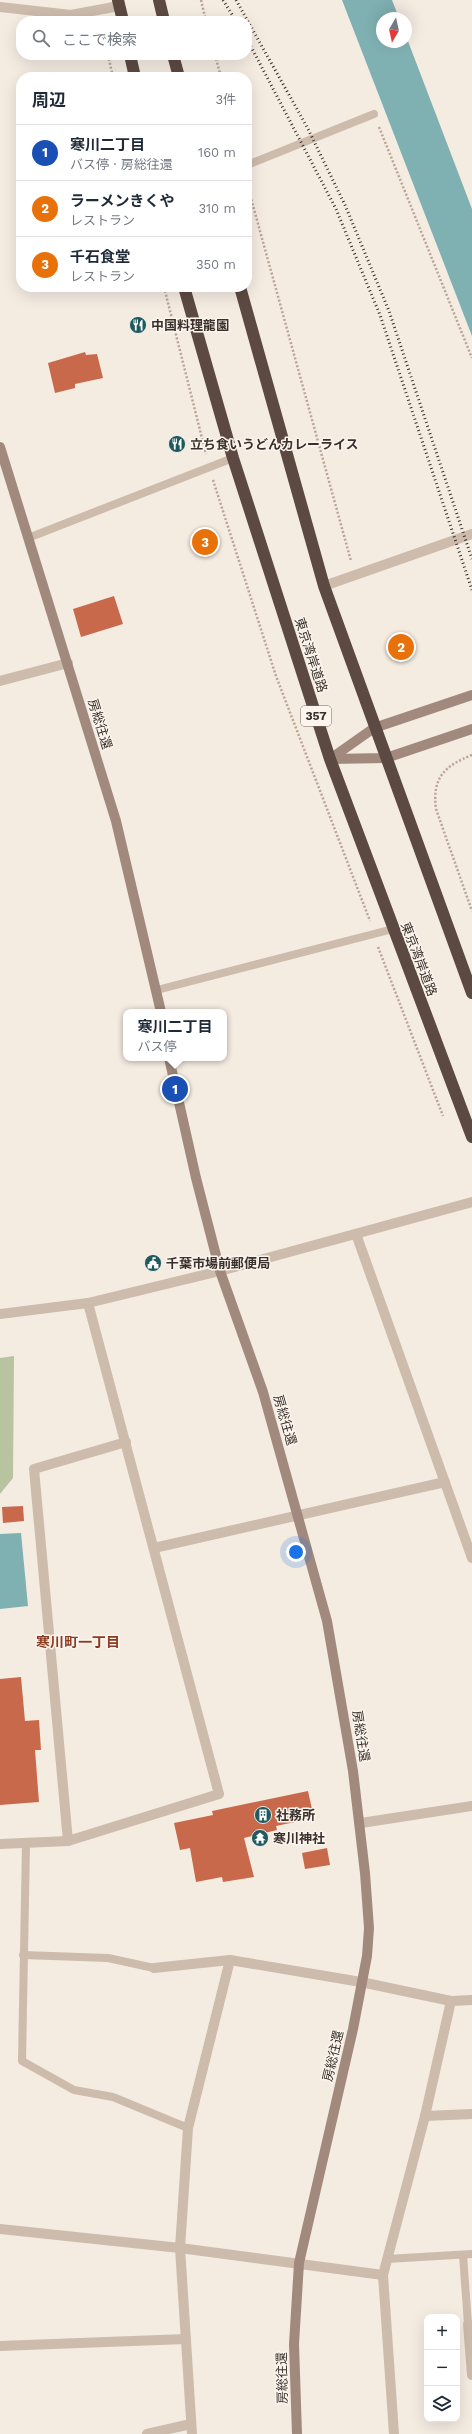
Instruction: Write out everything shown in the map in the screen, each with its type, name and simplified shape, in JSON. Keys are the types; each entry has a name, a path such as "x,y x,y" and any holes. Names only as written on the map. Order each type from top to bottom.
{"highway":[{"path":"159,0 163,16"},
{"path":"119,3 121,16"},
{"path":"131,60 134,72"},
{"path":"174,60 178,72"},
{"name":"東京湾岸道路","path":"185,292 233,458 330,760 472,1137"},
{"path":"241,292 324,586 374,728 472,993"}],"street":[{"path":"0,7 71,15 119,3"},
{"name":"房総往還","path":"0,447 116,821 160,1009"},
{"path":"324,586 472,534"},
{"path":"0,681 68,663"},
{"path":"330,760 374,728 472,695"},
{"path":"330,760 386,758 472,729"},
{"name":"房総往還","path":"171,1061 196,1178 220,1271 263,1392 327,1621 343,1706 361,1823 369,1928 367,1956 353,2029 300,2263 294,2344 297,2434"},
{"path":"0,1314 88,1303 220,1271 472,1202"},
{"path":"356,1234 472,1558"},
{"path":"0,1844 26,1844 68,1840 219,1794 88,1303"},
{"path":"68,1840 34,1469 126,1442"},
{"path":"154,1548 298,1517 445,1482"},
{"path":"361,1823 472,1806"},
{"path":"147,2434 192,2429 180,2248 188,2128 230,1960"},
{"path":"154,1968 230,1960 361,1982 451,2001 472,2000"},
{"path":"394,2434 383,2275 425,2116 451,2001"},
{"path":"425,2116 472,2114"},
{"path":"0,2229 180,2248 383,2275"},
{"path":"468,2324 472,2375"},
{"path":"0,2346 186,2339"}],"lane":[{"path":"252,163 374,114"},
{"path":"28,538 233,458"},
{"path":"157,990 393,929"},
{"path":"26,1844 22,2061 74,2090 113,2097 188,2128"},
{"path":"23,1955 108,1958 154,1968"},
{"path":"387,2259 472,2254"},
{"path":"463,2255 468,2324"}],"path":[{"path":"200,0 205,16"},
{"path":"109,60 112,72"},
{"path":"216,60 220,72"},
{"path":"374,114 472,358"},
{"path":"252,202 351,562"},
{"path":"165,292 209,467 276,676 372,926"},
{"path":"472,755 454,762 442,774 434,793 436,810 472,911"},
{"path":"378,945 443,1116"}],"green space":[{"path":"14,1356 13,1478 0,1494 0,1358"}],"water":[{"path":"342,0 392,0 397,12 376,12 376,48 411,48 472,209 472,336"},
{"path":"21,1533 28,1606 0,1609 0,1534"}],"building":[{"path":"85,352 86,355 97,354 103,378 75,384 75,388 55,393 48,363"},
{"path":"114,596 123,624 81,637 73,609"},
{"path":"23,1506 24,1521 3,1523 2,1507"},
{"path":"21,1677 25,1721 39,1720 41,1750 35,1750 39,1802 0,1805 0,1679"},
{"path":"308,1791 314,1818 276,1826 277,1830 244,1838 254,1877 223,1882 222,1877 196,1882 190,1848 180,1850 174,1823 213,1815 212,1811"},
{"path":"327,1848 330,1865 305,1869 302,1853"}],"railway":[{"path":"223,0 233,16"},
{"path":"236,0 245,16"},
{"path":"252,29 307,127 345,205 389,311 472,559"},
{"path":"252,49 336,209 380,315 472,590"}],"place":[{"name":"中国料理龍園","path":"138,325"},
{"name":"立ち食いうどんカレーライス","path":"177,444"},
{"name":"千石食堂","path":"205,542"},
{"name":"ラーメンきくや","path":"401,647"},
{"name":"寒川二丁目","path":"175,1089"},
{"name":"千葉市場前郵便局","path":"153,1263"},
{"name":"社務所","path":"263,1815"},
{"name":"寒川神社","path":"260,1838"}],"district":[{"name":"寒川町一丁目","path":"78,1642"}]}
